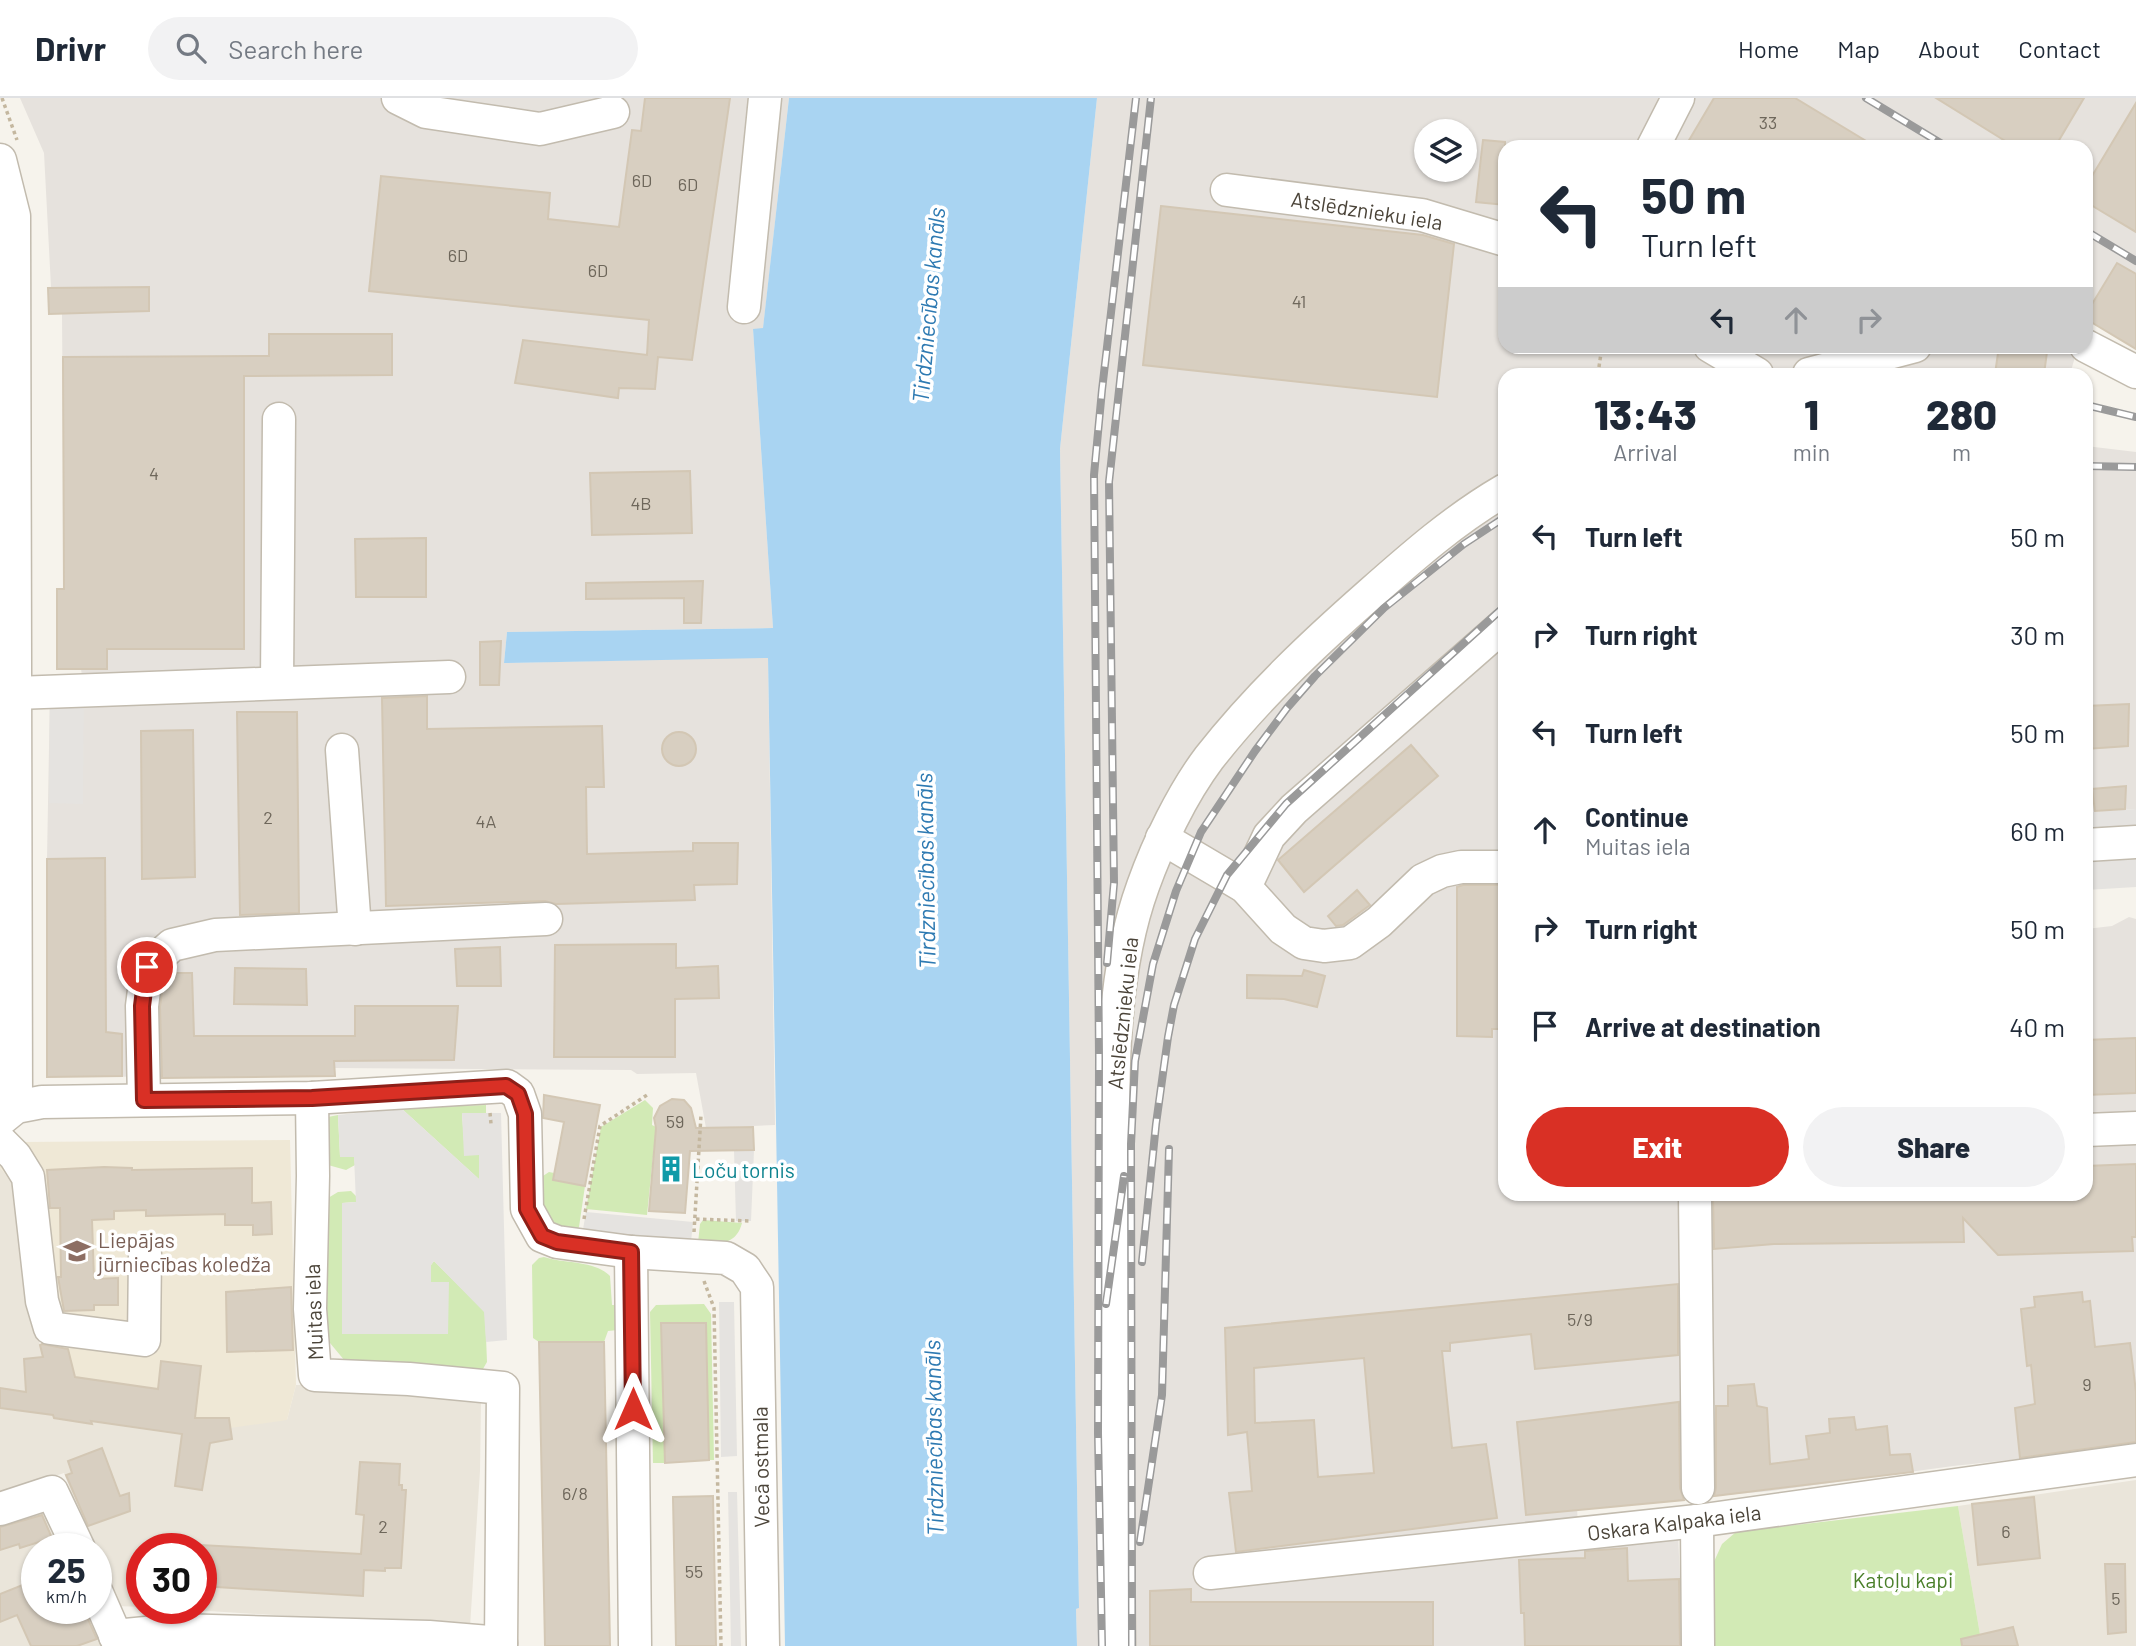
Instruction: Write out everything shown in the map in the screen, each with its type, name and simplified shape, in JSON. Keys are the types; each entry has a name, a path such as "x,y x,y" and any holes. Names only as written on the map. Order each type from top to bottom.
{"street":[{"path":"398,98 426,112 496,110 540,129 613,112"},
{"path":"744,307 765,98"},
{"path":"1657,140 1678,98"},
{"path":"0,160 14,216 16,693 8,1114 42,1102 312,1098 506,1086 518,1094 525,1114 527,1209 542,1236 557,1242 631,1252 692,1255"},
{"name":"Atslēdznieku iela","path":"1227,190 1422,215 1498,238"},
{"path":"2093,350 2136,372"},
{"path":"1723,354 1747,368"},
{"path":"1832,368 1885,354"},
{"path":"278,683 279,419"},
{"name":"Atslēdznieku iela","path":"1119,1646 1113,1109 1116,1045 1127,943 1142,888 1163,838 1207,760 1268,689 1427,544 1459,519 1498,494"},
{"path":"1245,887 1269,836 1294,809 1498,630"},
{"path":"16,693 449,677"},
{"path":"342,750 355,929"},
{"path":"1163,838 1245,887 1283,929 1304,943 1324,946 1350,943 1379,922 1423,880 1442,871 1461,867 1498,867"},
{"path":"2093,845 2136,842"},
{"path":"144,1100 142,1006 147,967 172,945 215,935 546,919"},
{"name":"Muitas iela","path":"312,1098 310,1309 316,1375 408,1379 503,1388 501,1645"},
{"path":"2093,1130 2136,1128"},
{"path":"0,1141 15,1156 28,1177 42,1301 50,1328 144,1340 145,1254"},
{"path":"1695,1201 1698,1488"},
{"path":"631,1252 635,1646"},
{"name":"Vecā ostmala","path":"692,1255 726,1258 745,1269 757,1287 763,1646"},
{"name":"Oskara Kalpaka iela","path":"1210,1573 1697,1521 2136,1461"},
{"path":"0,1510 52,1492 71,1533"},
{"path":"1697,1521 1698,1646"},
{"path":"111,1624 118,1641 177,1630 421,1637 501,1645"}],"path":[{"path":"580,1245 600,1126 647,1095"},
{"path":"701,1115 691,1275 702,1275 715,1307 721,1646"},
{"path":"696,1219 751,1221"}],"shaded area":[{"path":"20,98 789,98 763,329 753,329 773,628 507,632 504,663 768,657 775,1125 706,1128 696,1073 335,1068 335,1076 47,1077 50,692 84,690 81,669 57,669 57,589 64,588 62,314 49,314 48,288 51,287 44,153"},
{"path":"1097,98 2136,98 2136,344 2093,321 2093,140 1498,140 1498,354 2076,354 2072,368 1498,368 1498,1201 2093,1201 2093,928 2112,926 2129,917 2136,919 2136,1447 1953,1466 1771,1491 1577,1508 1579,1542 1678,1534 1683,1646 1077,1646 1076,1609 1079,1608 1060,449"},
{"path":"2093,447 2136,452 2136,809 2093,812"},
{"path":"84,691 83,804 49,803 50,692"},
{"path":"2136,809 2136,887 2093,890 2093,812"},
{"path":"401,1108 479,1179 479,1155 464,1156 462,1113 501,1113 507,1340 486,1342 484,1312 434,1261 431,1265 431,1282 449,1282 448,1334 342,1334 342,1203 356,1202 354,1157 340,1157 338,1115"},
{"path":"290,1140 296,1385 287,1420 230,1428 204,1418 51,1396 11,1180 0,1168 0,1157 22,1142"},
{"path":"734,1150 754,1150 751,1221 736,1221"},
{"path":"0,1168 11,1180 40,1345 287,1420 296,1385 402,1384 481,1399 480,1471 470,1627 217,1611 217,1533 126,1533 126,1606 117,1606 112,1598 112,1533 87,1533 64,1473 0,1495"},
{"path":"586,1212 693,1222 691,1242 582,1235"},
{"path":"719,1302 734,1302 737,1456 721,1457"},
{"path":"2136,1480 2136,1646 1982,1646 1958,1506"},
{"path":"728,1492 737,1492 741,1646 731,1646"},
{"path":"48,1511 57,1533 21,1533 21,1624 96,1624 106,1646 0,1646 0,1528"}],"green space":[{"path":"645,1100 653,1108 652,1125 656,1127 647,1215 586,1209 601,1127"},
{"path":"486,1105 486,1113 462,1114 465,1155 479,1155 480,1180 401,1108"},
{"path":"338,1115 340,1156 354,1156 355,1165 346,1170 328,1165 328,1117"},
{"path":"549,1172 554,1173 553,1180 585,1186 579,1227 576,1231 555,1225 549,1221 542,1209 537,1180"},
{"path":"351,1191 356,1196 356,1202 342,1203 342,1334 448,1282 431,1283 431,1265 434,1261 485,1312 487,1362 480,1374 345,1361 330,1343 320,1303 328,1198 338,1192"},
{"path":"703,1220 742,1223 731,1240 698,1243"},
{"path":"544,1257 596,1267 610,1276 612,1305 619,1305 618,1330 608,1331 604,1342 539,1342 533,1338 532,1265"},
{"path":"704,1304 711,1314 714,1460 709,1460 706,1323 662,1323 665,1463 653,1463 650,1312 656,1305"},
{"name":"Katoļu kapi","path":"1958,1506 1982,1646 1712,1646 1712,1566 1722,1544 1736,1532"}],"water":[{"name":"Tirdzniecības kanāls","path":"789,98 1097,98 1060,449 1079,1608 1076,1609 1077,1646 785,1646 768,658 504,663 507,632 773,628 753,329 763,328"}],"building":[{"path":"645,98 730,98 692,360 658,357 655,389 619,388 618,398 515,383 523,340 647,355 649,320 369,291 381,176 550,193 548,219 619,227 632,130 641,131"},
{"path":"1714,98 1795,98 1864,140 1689,140"},
{"path":"1936,98 2084,98 2059,140 2004,140"},
{"path":"2136,103 2136,232 2093,206 2093,174"},
{"path":"1483,140 1498,141 1498,204 1476,202"},
{"path":"1161,206 1423,235 1454,244 1437,397 1143,365"},
{"path":"2117,263 2136,274 2136,349 2093,323 2093,302"},
{"path":"149,287 149,311 49,314 48,288"},
{"path":"269,334 392,334 392,375 244,376 244,649 107,649 107,669 57,669 57,589 64,589 63,357 269,356"},
{"path":"1998,354 2047,354 2045,368 1996,368"},
{"path":"690,471 692,533 592,535 590,473"},
{"path":"426,538 426,597 356,597 355,539"},
{"path":"703,581 701,623 684,623 684,598 586,599 586,583"},
{"path":"501,641 499,685 480,685 480,642"},
{"path":"427,696 427,729 602,726 604,787 586,787 587,854 693,851 693,843 738,843 737,884 694,885 695,900 386,906 382,698"},
{"path":"2129,704 2128,746 2093,748 2093,706"},
{"path":"237,712 297,712 299,913 240,915"},
{"path":"193,730 195,877 142,879 141,731"},
{"path":"679,732 691,737 696,749 691,761 679,766 667,761 662,749 667,737"},
{"path":"1411,745 1438,776 1304,892 1278,860"},
{"path":"2126,786 2125,809 2095,811 2093,789"},
{"path":"105,858 106,1032 122,1034 122,1076 47,1077 47,859"},
{"path":"1498,885 1498,1029 1492,1029 1492,1037 1457,1036 1457,887"},
{"path":"1357,890 1370,905 1343,925 1336,926 1328,916"},
{"path":"676,944 676,968 718,966 719,998 675,999 675,1057 554,1057 555,945"},
{"path":"500,947 501,986 457,986 455,949"},
{"path":"235,968 306,969 307,1005 234,1004"},
{"path":"1304,970 1325,976 1317,1007 1284,999 1247,998 1247,975 1302,976"},
{"path":"168,973 192,973 194,1036 355,1036 355,1006 458,1006 454,1060 334,1061 335,1076 162,1078 160,1007 164,976"},
{"path":"2136,1038 2136,1093 2093,1095 2093,1040"},
{"path":"544,1095 600,1105 585,1186 553,1180 564,1122 543,1118"},
{"name":"Loču tornis","path":"672,1099 684,1100 691,1108 696,1128 753,1127 754,1150 690,1151 685,1213 649,1211 656,1128 654,1118 660,1106"},
{"path":"2136,1164 2136,1237 2132,1237 2133,1251 1998,1255 1963,1218 1964,1242 1774,1244 1714,1249 1713,1201 2093,1201 2093,1166"},
{"name":"Liepājas jūrniecības koledža","path":"104,1167 132,1170 252,1168 252,1203 271,1202 272,1234 253,1235 253,1225 225,1225 225,1214 146,1216 146,1210 114,1211 114,1219 92,1220 94,1279 118,1278 118,1305 94,1305 94,1310 64,1311 58,1277 61,1277 60,1208 50,1208 47,1170"},
{"path":"1678,1284 1678,1355 1535,1369 1531,1334 1450,1343 1450,1351 1442,1351 1452,1448 1486,1444 1497,1518 1236,1552 1229,1493 1252,1491 1247,1432 1228,1435 1225,1328","holes":["1364,1358 1374,1473 1318,1477 1314,1420 1255,1423 1254,1368"]},
{"path":"291,1287 293,1350 227,1352 226,1292"},
{"path":"2082,1292 2083,1302 2090,1301 2095,1347 2130,1343 2136,1392 2136,1442 2020,1458 2015,1408 2035,1404 2031,1365 2027,1366 2021,1309 2035,1307 2034,1297"},
{"path":"661,1323 706,1323 709,1460 665,1463"},
{"path":"539,1342 604,1342 610,1646 545,1646"},
{"path":"42,1344 68,1349 75,1377 158,1389 161,1361 201,1366 195,1418 229,1418 232,1439 210,1443 202,1490 175,1486 182,1434 91,1421 92,1424 54,1418 53,1415 0,1408 0,1388 26,1392 24,1359 43,1357"},
{"path":"1754,1384 1757,1406 1767,1408 1770,1464 1809,1459 1806,1436 1830,1433 1829,1419 1854,1417 1856,1430 1887,1426 1890,1455 1910,1454 1913,1472 1714,1496 1716,1406 1728,1406 1728,1386"},
{"path":"1679,1402 1680,1488 1684,1500 1526,1515 1517,1422"},
{"path":"102,1448 120,1496 129,1493 130,1511 88,1526 66,1475 72,1473 68,1461"},
{"path":"360,1462 400,1464 399,1485 402,1485 402,1490 406,1490 401,1568 385,1568 385,1571 364,1570 363,1596 217,1587 217,1546 361,1554 364,1515 356,1514"},
{"path":"713,1496 716,1646 676,1646 673,1497"},
{"path":"2034,1497 2040,1558 1978,1565 1972,1504"},
{"path":"42,1515 50,1533 21,1533 21,1548 19,1544 0,1550 0,1527"},
{"path":"1627,1548 1628,1581 1679,1579 1680,1646 1525,1646 1519,1560 1585,1558 1585,1551"},
{"path":"2105,1564 2125,1564 2126,1632 2108,1634"},
{"path":"21,1586 21,1624 17,1615 0,1622 0,1594"},
{"path":"1191,1589 1191,1602 1433,1602 1433,1646 1150,1646 1150,1591"},
{"path":"21,1624 90,1624 97,1639 77,1646 31,1646"},
{"path":"2013,1627 2018,1646 1962,1646 1961,1639"}],"railway":[{"path":"1102,1646 1098,1433 1099,1057 1094,475 1136,98"},
{"path":"1107,963 1114,883 1109,482 1151,98"},
{"path":"1866,98 1935,140"},
{"path":"2093,235 2136,261"},
{"path":"2093,407 2136,417"},
{"path":"2093,466 2136,467"},
{"path":"1132,1646 1131,1144 1135,1061 1153,964 1176,891 1201,832 1287,708 1315,676 1384,608 1464,544 1498,522"},
{"path":"1142,1262 1156,1124 1174,1005 1195,939 1227,875 1286,804 1498,612"},
{"path":"1140,1542 1162,1395 1169,1149"},
{"path":"1106,1304 1124,1176"}],"place":[{"name":"Loču tornis","path":"671,1169"},
{"name":"Liepājas jūrniecības koledža","path":"77,1251"}],"route":[{"path":"147,967 142,1006 144,1100 312,1098 506,1086 518,1094 525,1114 527,1209 542,1236 557,1242 631,1252 633,1409"}]}
